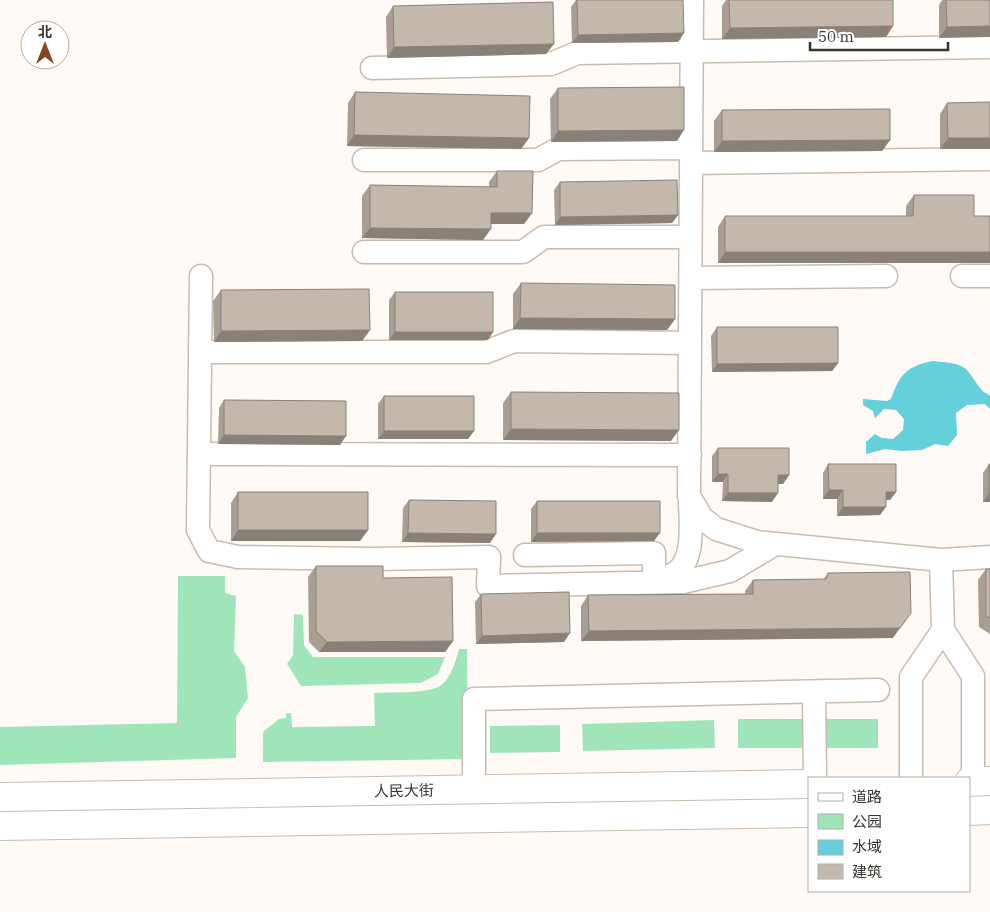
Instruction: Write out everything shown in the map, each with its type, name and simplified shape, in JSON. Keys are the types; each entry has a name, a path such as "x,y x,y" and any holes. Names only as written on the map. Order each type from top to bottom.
{"main road":[{"name":"人民大街","path":"0,797 808,784"},
{"path":"970,811 990,810"},
{"name":"人民大街","path":"0,826 808,813"}],"street":[{"path":"654,583 677,572 686,560 691,539 690,237 692,0"},
{"path":"372,68 551,64 577,53 990,47"},
{"path":"364,160 538,160 558,149 691,155 990,159"},
{"path":"364,252 524,252 544,237 690,237"},
{"path":"201,276 198,530 210,551 238,557 372,559 488,557 488,586 683,582 730,571 775,544"},
{"path":"691,278 886,276"},
{"path":"962,276 990,276"},
{"path":"200,352 486,352 514,340 690,343"},
{"path":"199,454 690,455"},
{"path":"690,496 702,518 716,529 757,542 941,560 990,557"},
{"path":"526,555 654,554 654,583"},
{"path":"941,560 943,630 973,676 977,781"},
{"path":"910,777 911,677 943,630"},
{"path":"474,789 474,699 878,690"},
{"path":"814,692 815,777"}],"green space":[{"path":"178,576 225,576 225,593 236,596 234,651 245,667 248,698 236,717 236,758 0,765 0,727 177,723"},
{"path":"294,614 303,615 304,645 313,657 445,657 438,674 421,683 301,686 287,664 293,655"},
{"path":"459,649 467,649 468,759 263,762 263,732 279,719 286,718 286,713 291,713 292,727 375,726 374,693 417,691 434,689 440,686 450,674"},
{"path":"738,719 806,719 806,748 738,748"},
{"path":"826,719 878,719 878,748 825,748"},
{"path":"714,720 715,748 583,751 582,724"},
{"path":"560,725 560,752 490,753 490,726"}],"water":[{"path":"932,361 956,364 967,370 982,390 990,395 990,409 985,404 967,405 956,413 957,435 948,446 935,444 922,450 901,451 885,449 866,454 866,442 875,434 882,438 893,439 903,430 904,419 896,410 884,409 875,418 873,411 863,405 863,399 887,401 891,399 905,373 916,366"}],"building":[{"path":"577,0 683,0 684,33 578,35"},
{"path":"729,0 893,0 893,26 730,28"},
{"path":"946,0 990,0 990,26 947,27"},
{"path":"553,2 554,44 394,47 393,6"},
{"path":"684,87 684,130 558,131 558,88"},
{"path":"355,92 530,96 529,138 354,135"},
{"path":"990,102 990,138 948,138 947,103"},
{"path":"890,109 890,140 722,141 722,110"},
{"path":"497,171 533,171 532,213 491,213 491,229 370,228 370,185 497,187"},
{"path":"677,180 678,215 560,217 560,182"},
{"path":"914,195 974,195 974,216 990,216 990,252 725,252 725,216 913,216"},
{"path":"521,283 675,285 675,319 520,318"},
{"path":"369,289 370,330 221,331 221,290"},
{"path":"395,292 493,292 493,332 395,332"},
{"path":"717,327 838,327 838,363 717,364"},
{"path":"511,392 679,393 679,430 511,429"},
{"path":"384,396 474,396 474,431 384,431"},
{"path":"224,400 346,401 346,436 224,435"},
{"path":"718,448 789,448 789,475 778,475 778,493 728,493 728,474 718,474"},
{"path":"828,464 896,464 896,492 886,492 886,507 843,507 843,490 829,490"},
{"path":"990,464 990,493 989,493"},
{"path":"238,492 368,492 368,530 238,530"},
{"path":"409,500 496,501 496,534 408,533"},
{"path":"537,501 660,501 660,533 537,533"},
{"path":"316,566 383,566 383,578 452,577 453,641 327,642 316,631"},
{"path":"986,569 990,569 990,618 986,616"},
{"path":"910,572 911,613 900,628 589,631 588,595 753,594 753,580 826,579 828,573"},
{"path":"569,592 570,633 482,636 481,594"}]}
